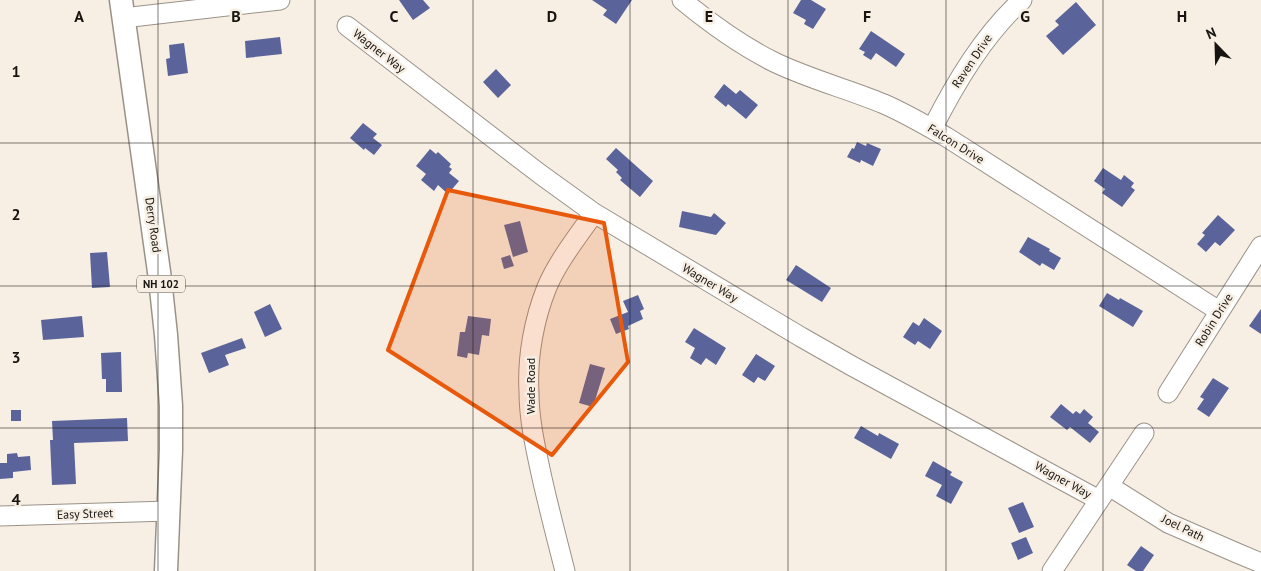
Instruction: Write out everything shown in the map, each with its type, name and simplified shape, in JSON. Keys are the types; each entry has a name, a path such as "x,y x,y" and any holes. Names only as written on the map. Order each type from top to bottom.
{"main road":[{"name":"Derry Road","path":"122,9 166,334 172,450 166,571"}],"street":[{"path":"122,9 280,0"},
{"name":"Falcon Drive","path":"682,0 725,34 750,49 816,79 911,116 1219,311"},
{"name":"Raven Drive","path":"932,129 960,77 976,53 1022,0"},
{"name":"Wagner Way","path":"347,26 594,214 827,352 1104,493"},
{"name":"Wade Road","path":"565,571 537,455 530,417 529,371 538,311 548,285 563,258 594,214"},
{"name":"Robin Drive","path":"1168,393 1261,246"},
{"path":"1052,571 1144,432"},
{"name":"Joel Path","path":"1104,493 1261,563"},
{"name":"Easy Street","path":"0,516 169,511"}],"highlighted area":[{"path":"448,190 604,223 628,362 552,455 388,350"}],"building":[{"path":"399,0 423,0 430,8 413,20"},
{"path":"592,0 632,0 616,24 603,15 607,10"},
{"path":"801,0 811,0 826,9 813,29 804,24 806,20 793,13"},
{"path":"1076,2 1096,25 1063,55 1046,36 1059,25 1055,21"},
{"path":"871,31 905,54 896,67 876,53 871,60 863,55 865,52 859,49"},
{"path":"280,37 282,54 246,58 245,41"},
{"path":"184,43 188,73 168,76 166,59 170,58 169,45"},
{"path":"496,69 511,85 498,98 483,82"},
{"path":"724,84 736,94 740,90 758,105 746,119 728,104 726,107 714,97"},
{"path":"363,123 377,134 373,138 382,145 374,155 365,148 364,150 350,138"},
{"path":"857,142 866,146 867,143 881,149 873,166 861,160 860,163 847,157"},
{"path":"616,148 653,181 640,197 620,180 622,178 616,172 618,170 606,159"},
{"path":"430,149 436,154 438,152 451,164 449,167 452,169 449,173 459,181 448,194 438,185 434,191 421,180 426,174 416,166"},
{"path":"1103,168 1121,180 1124,175 1134,183 1131,187 1135,190 1122,207 1102,193 1105,189 1094,181"},
{"path":"682,211 711,217 714,213 726,223 716,235 679,227"},
{"path":"1218,215 1235,230 1220,246 1215,242 1206,252 1197,244 1205,235 1202,233"},
{"path":"520,221 528,252 513,257 504,225"},
{"path":"1028,237 1050,249 1049,251 1061,258 1054,270 1042,263 1040,266 1019,252"},
{"path":"107,252 110,287 92,288 90,253"},
{"path":"510,255 514,266 504,269 501,258"},
{"path":"796,265 831,288 822,302 786,280"},
{"path":"1107,293 1143,311 1133,327 1099,306"},
{"path":"638,295 644,309 640,311 643,319 628,326 629,329 616,334 610,319 628,312 623,301"},
{"path":"270,304 282,329 265,337 254,312"},
{"path":"1261,309 1261,334 1249,326"},
{"path":"82,316 84,337 43,340 41,320"},
{"path":"468,316 491,319 489,336 482,335 479,355 468,353 467,358 457,356 460,332 465,332"},
{"path":"924,318 942,331 930,349 918,341 915,345 903,337 913,322 919,326"},
{"path":"694,328 726,348 716,365 706,358 701,365 690,358 695,348 685,342"},
{"path":"242,338 246,348 225,355 229,365 209,373 201,353"},
{"path":"121,352 122,392 106,392 106,379 102,379 101,353"},
{"path":"756,354 775,366 765,381 758,377 754,383 742,375"},
{"path":"590,364 605,368 593,407 579,403"},
{"path":"1213,378 1229,388 1209,417 1197,409 1204,399 1200,397"},
{"path":"1061,404 1073,414 1076,411 1080,414 1084,409 1093,417 1088,423 1099,432 1090,443 1070,427 1067,430 1050,417"},
{"path":"11,410 21,410 21,421 11,421"},
{"path":"127,418 128,441 74,443 76,484 52,485 50,440 53,440 52,421"},
{"path":"861,426 878,436 879,433 899,444 891,459 854,438"},
{"path":"17,453 18,457 30,456 31,470 13,472 13,478 0,479 0,463 7,463 7,454"},
{"path":"933,461 952,472 950,475 963,482 951,504 936,496 942,485 925,476"},
{"path":"1023,502 1034,527 1019,533 1008,508"},
{"path":"1026,537 1033,553 1018,560 1011,543"},
{"path":"1141,546 1154,555 1143,571 1136,571 1127,565"}]}
